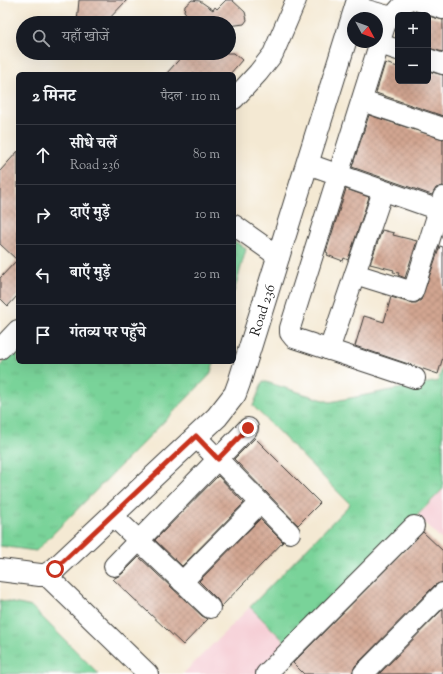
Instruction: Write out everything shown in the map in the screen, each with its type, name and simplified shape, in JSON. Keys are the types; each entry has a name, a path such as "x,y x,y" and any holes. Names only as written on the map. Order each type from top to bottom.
{"street":[{"path":"236,97 273,54 296,0"},
{"path":"357,4 388,16 395,14 407,0"},
{"path":"416,0 443,9"},
{"name":"Road 236","path":"46,574 60,564 217,417 235,394 357,4"},
{"path":"388,16 389,47 362,101 290,328 290,333 294,338 415,378"},
{"path":"431,60 443,64"},
{"path":"362,101 443,128"},
{"path":"308,164 383,190 441,203 413,292 354,274"},
{"path":"329,350 383,190"},
{"path":"236,226 279,257"},
{"path":"0,349 16,332"},
{"path":"114,566 248,428"},
{"path":"196,436 290,534"},
{"path":"182,582 260,503"},
{"path":"112,515 210,608"},
{"path":"277,671 414,526"},
{"path":"0,570 34,575 46,574 148,674"},
{"path":"363,674 443,593"}],"shaded area":[{"path":"443,489 443,541 418,516"},
{"path":"250,607 289,646 261,674 183,674"}],"green space":[{"path":"236,242 246,249 236,285"},
{"path":"16,348 16,364 213,364 210,375 36,551 0,546 0,366"},
{"path":"443,366 443,489 289,646 250,607 350,504 253,406 263,381 330,402 438,381"},
{"path":"0,600 32,607 99,674 0,674"}],"building":[{"path":"79,0 127,0 112,16 78,16"},
{"path":"192,0 200,1 213,10 215,7 217,9 226,0 232,0 245,12 247,20 244,24 236,25 236,16 188,16 184,11 185,6"},
{"path":"431,17 443,20 443,52 431,49"},
{"path":"236,55 242,60 232,72 168,72 179,60 236,60"},
{"path":"385,63 395,66 395,84 431,84 431,72 443,75 443,116 376,93"},
{"path":"369,115 443,139 443,186 436,188 432,195 352,167"},
{"path":"16,153 16,259 0,244 0,171"},
{"path":"346,189 369,197 348,260 344,258 343,261 327,255 328,253 326,252"},
{"path":"382,230 394,233 393,235 417,241 405,278 398,275 399,273 393,272 394,270 370,264"},
{"path":"440,246 443,247 443,357 438,374 355,346 364,316 384,322 391,297 410,303 416,303 421,300"},
{"path":"16,261 16,297 8,306 0,298 0,278"},
{"path":"255,438 320,503 298,525 234,459"},
{"path":"218,476 244,503 182,566 155,540"},
{"path":"260,519 283,542 221,607 218,600 199,581"},
{"path":"423,532 443,551 443,582 435,585 355,666 352,674 304,674 293,663"},
{"path":"139,557 202,616 208,619 183,645 113,579 122,574"},
{"path":"443,609 443,674 379,674"}],"route":[{"path":"55,569 196,436 218,459 248,428"}]}
